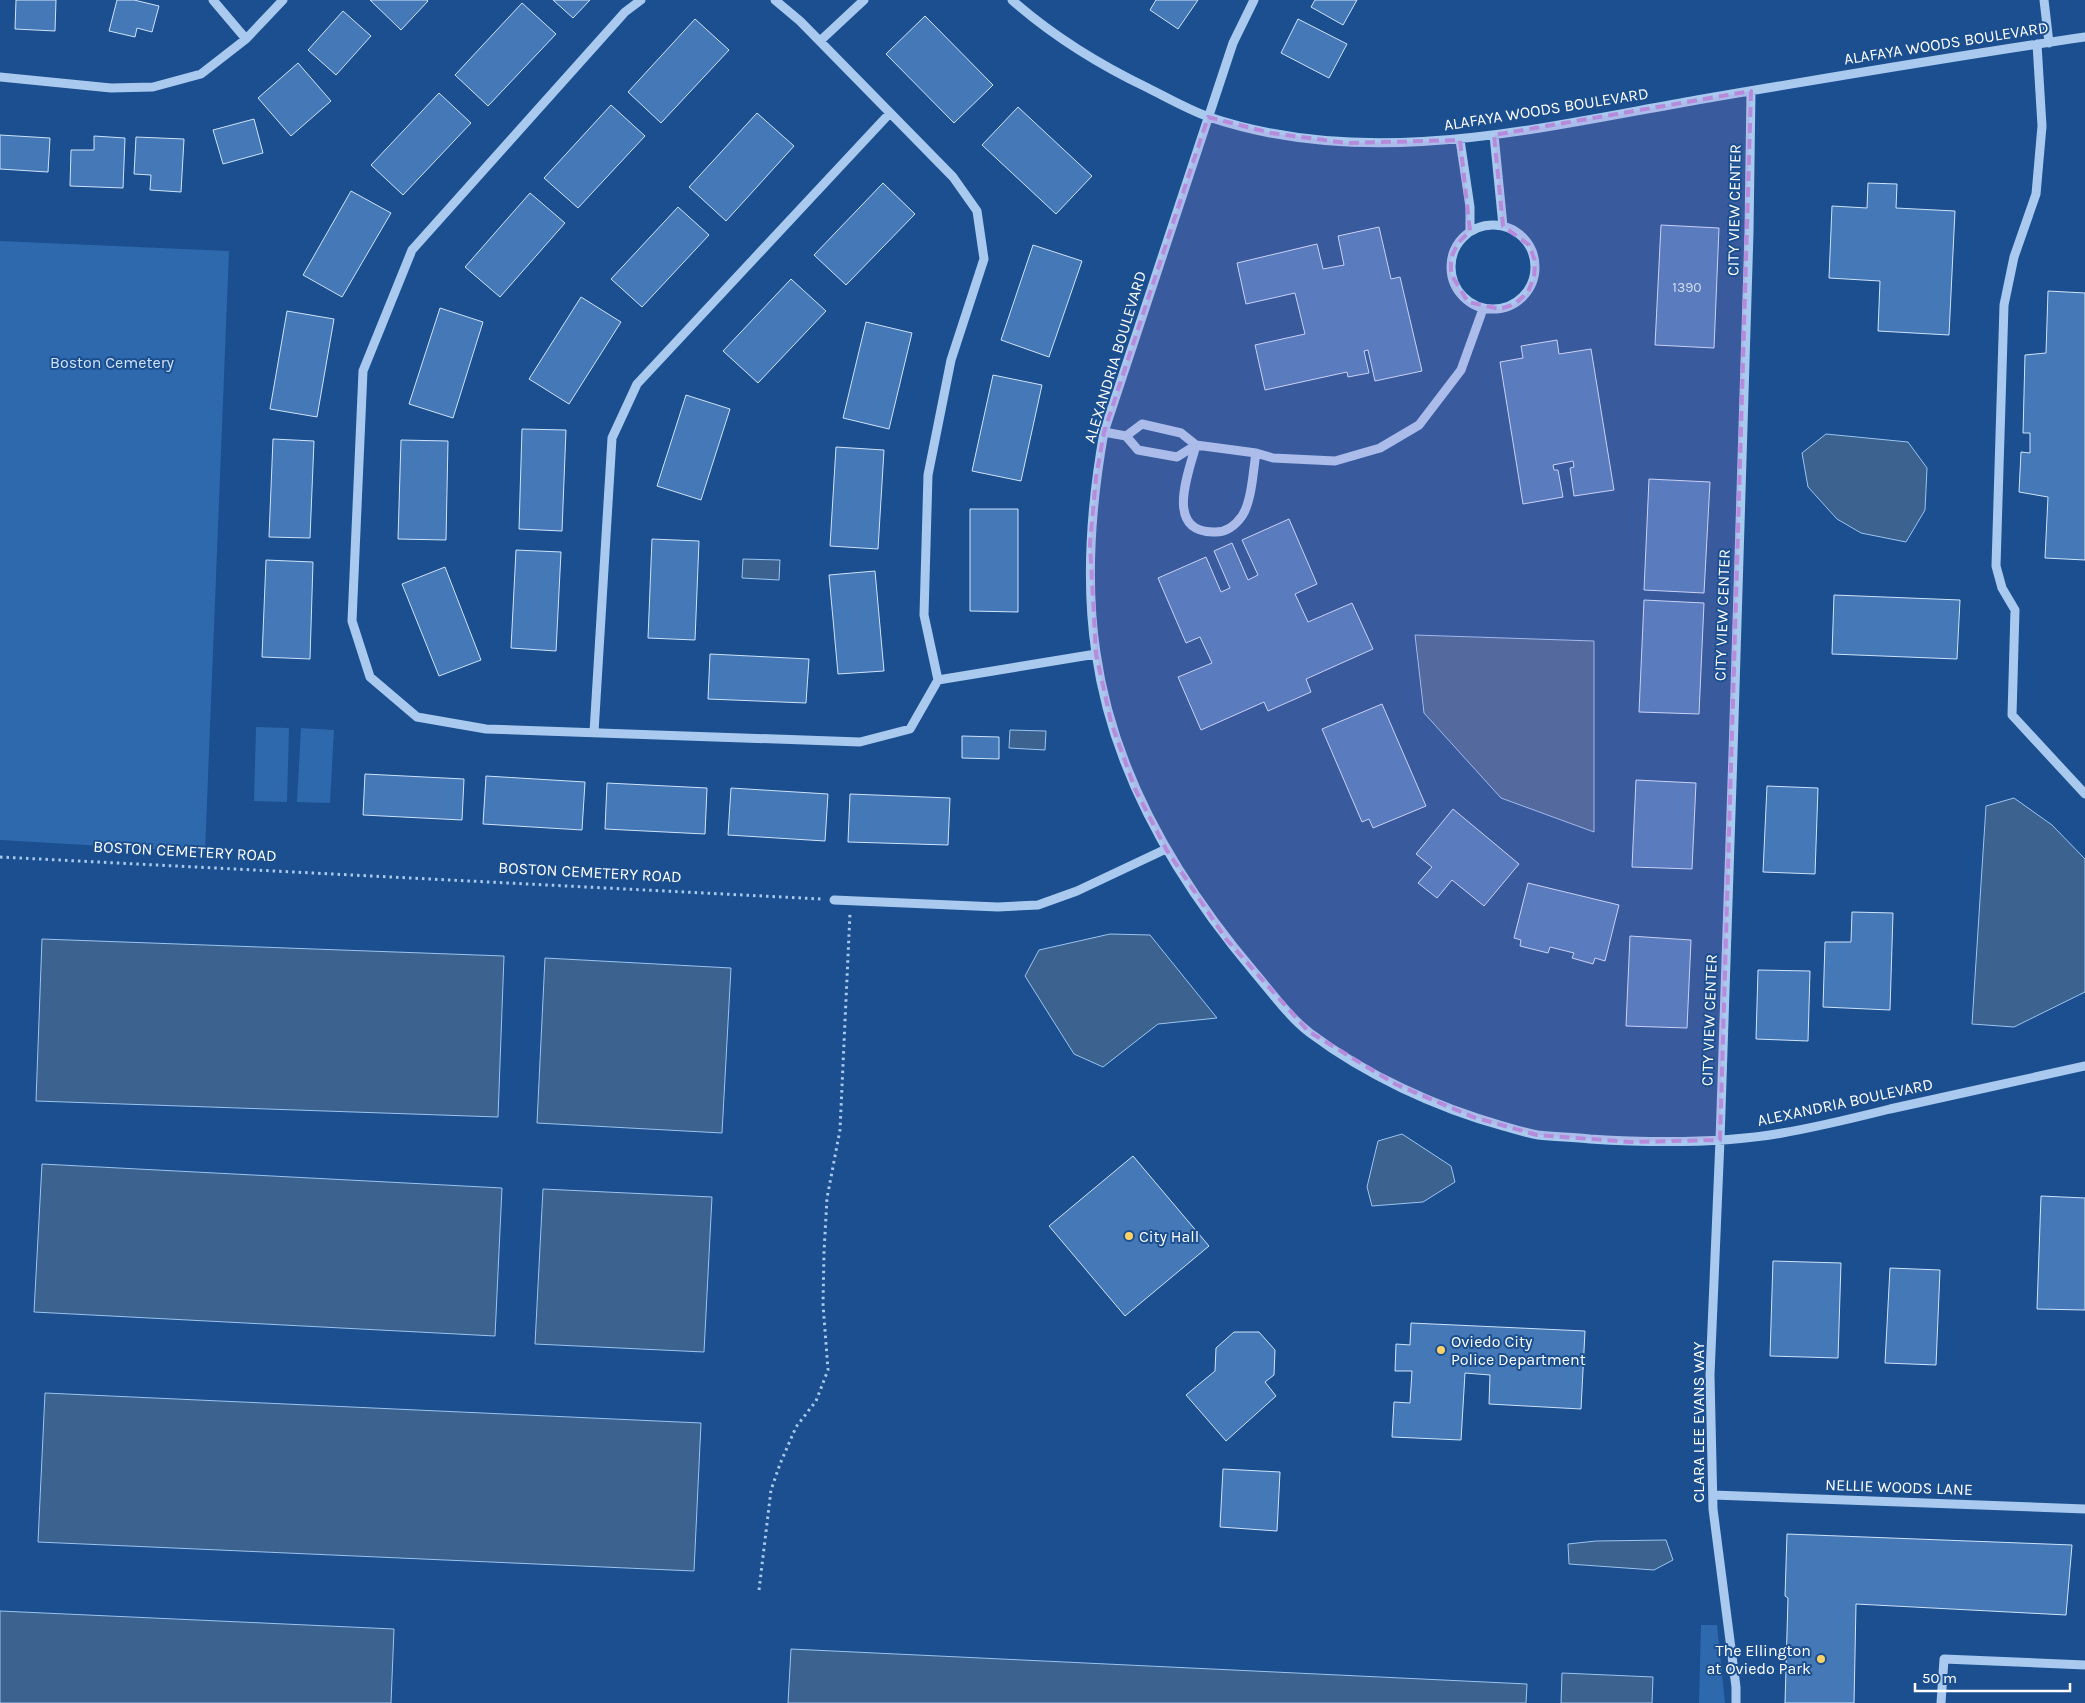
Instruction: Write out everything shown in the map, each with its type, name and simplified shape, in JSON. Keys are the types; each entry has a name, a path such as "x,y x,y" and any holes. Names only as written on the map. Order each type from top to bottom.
{"street":[{"path":"214,0 246,39"},
{"path":"0,77 111,88 153,87 201,74 246,39 283,0"},
{"path":"642,0 625,12 412,250 362,371 352,621 370,677 417,717 486,729 860,742 910,729 938,680 924,615 928,475 952,360 984,259 977,212 953,177 820,41 776,0"},
{"path":"820,41 864,0"},
{"name":"ALAFAYA WOODS BOULEVARD","path":"1012,0 1032,18 1066,41 1126,77 1208,117 1271,133 1347,144 1390,144 1460,140 1751,91 1851,72 2085,38"},
{"name":"ALEXANDRIA BOULEVARD","path":"1254,0 1233,43 1104,432 1096,477 1090,544 1096,654 1112,722 1125,764 1135,789 1166,849 1226,939 1279,1001 1308,1031 1357,1063 1395,1084 1473,1117 1536,1135 1630,1142 1720,1140 1781,1134 2085,1066"},
{"path":"2044,0 2049,43"},
{"path":"2037,44 2042,126 2036,194 2014,257 2004,305 1996,566 2002,588 2015,610 2012,715 2085,794"},
{"name":"CITY VIEW CENTER","path":"1720,1140 1749,232 1751,91"},
{"path":"594,732 612,438 637,384 890,113"},
{"path":"1494,135 1502,226"},
{"path":"1460,140 1470,207 1470,232"},
{"path":"1486,225 1502,226 1518,233 1529,245 1535,261 1534,277 1528,292 1515,304 1500,309 1483,309 1468,302 1456,290 1450,274 1451,258 1458,242 1470,232 1486,225"},
{"path":"1126,436 1142,424 1181,433 1196,445 1256,453 1273,458 1335,461 1380,448 1419,425 1461,370 1483,309"},
{"path":"1104,432 1126,436 1138,450 1177,457 1196,445"},
{"path":"1196,445 1183,494 1183,513 1194,528 1205,532 1227,530 1236,524 1243,515 1247,505 1256,453"},
{"path":"938,680 1096,654"},
{"path":"834,900 998,907 1038,905 1077,891 1166,849"},
{"name":"CLARA LEE EVANS WAY","path":"1720,1140 1710,1375 1713,1509 1736,1687 1736,1703"},
{"name":"NELLIE WOODS LANE","path":"1713,1495 2085,1509"},
{"path":"1941,1703 1944,1659 2085,1665"}],"path":[{"name":"BOSTON CEMETERY ROAD","path":"0,857 834,900"},
{"path":"759,1590 771,1490 796,1427 816,1401 828,1370 823,1304 826,1198 840,1130 851,900"}],"highlighted area":[{"path":"1751,91 1720,1140 1631,1142 1537,1135 1473,1117 1395,1084 1308,1031 1226,939 1166,849 1135,789 1111,722 1096,654 1091,598 1090,544 1096,477 1104,432 1208,117 1271,133 1347,143 1460,140 1470,231 1458,243 1451,258 1451,274 1468,302 1500,309 1515,304 1528,292 1534,277 1535,261 1529,245 1503,226 1494,135"}],"green space":[{"name":"Boston Cemetery","path":"0,241 229,251 205,852 0,840"},
{"path":"256,727 289,728 287,802 254,801"},
{"path":"301,728 334,730 330,803 297,802"},
{"path":"1701,1625 1717,1625 1725,1703 1699,1703"}],"shaded area":[{"path":"1826,434 1908,442 1927,468 1925,510 1906,542 1861,533 1837,519 1808,487 1802,453"},
{"path":"743,559 780,560 779,580 742,578"},
{"path":"1415,635 1594,641 1594,832 1501,798 1424,713"},
{"path":"1010,730 1046,731 1045,750 1009,748"},
{"path":"2014,798 2052,825 2085,859 2085,992 2014,1027 1972,1024 1986,806"},
{"path":"1110,934 1150,935 1217,1018 1158,1024 1103,1067 1074,1054 1025,976 1039,950"},
{"path":"42,939 504,956 498,1117 36,1101"},
{"path":"545,958 731,968 722,1133 537,1123"},
{"path":"1402,1134 1451,1166 1455,1182 1423,1202 1372,1206 1367,1187 1378,1141"},
{"path":"42,1164 502,1188 495,1336 34,1312"},
{"path":"543,1189 712,1197 704,1352 535,1344"},
{"path":"45,1393 701,1423 694,1571 38,1542"},
{"path":"1666,1540 1673,1560 1654,1570 1569,1564 1568,1544 1596,1541"},
{"path":"0,1611 394,1629 391,1703 0,1703"},
{"path":"791,1649 1527,1684 1526,1703 788,1703"},
{"path":"1562,1673 1653,1677 1652,1703 1561,1703"}],"building":[{"path":"16,0 56,0 55,31 15,29"},
{"path":"117,0 134,0 159,6 152,32 137,28 135,37 109,31"},
{"path":"370,0 427,0 428,1 401,30"},
{"path":"553,0 590,0 573,18"},
{"path":"1156,0 1198,0 1178,29 1150,10"},
{"path":"1315,0 1357,0 1343,25 1311,7"},
{"path":"522,3 556,34 488,106 455,75"},
{"path":"343,11 371,36 336,75 308,50"},
{"path":"925,16 993,85 954,123 886,54"},
{"path":"695,19 729,50 661,123 628,92"},
{"path":"1298,19 1347,44 1329,78 1281,53"},
{"path":"298,63 331,101 291,136 258,98"},
{"path":"439,93 471,123 403,195 371,165"},
{"path":"611,105 645,136 578,208 544,178"},
{"path":"1018,107 1092,176 1056,214 982,145"},
{"path":"757,113 794,146 726,221 689,187"},
{"path":"254,119 263,153 223,164 213,130"},
{"path":"0,135 50,138 48,172 0,169"},
{"path":"94,136 125,138 123,188 70,186 71,150 94,150"},
{"path":"136,137 184,139 181,192 150,190 151,175 134,174"},
{"path":"883,183 915,214 846,285 814,255"},
{"path":"1868,183 1897,184 1896,208 1955,211 1949,335 1878,331 1880,281 1829,278 1832,206 1867,208"},
{"path":"351,191 391,213 342,297 303,275"},
{"path":"530,193 565,223 500,297 465,267"},
{"path":"678,207 709,235 642,307 611,279"},
{"path":"1661,225 1719,228 1714,348 1655,345"},
{"path":"1379,227 1391,279 1400,277 1422,371 1375,381 1368,350 1364,351 1369,373 1348,377 1347,372 1265,390 1255,345 1305,334 1295,293 1246,304 1237,263 1317,244 1323,269 1344,265 1338,236"},
{"path":"1033,245 1082,261 1049,357 1001,340"},
{"path":"791,279 826,311 758,383 723,351"},
{"path":"2048,291 2085,293 2085,560 2045,558 2048,497 2019,492 2021,452 2030,453 2030,433 2023,433 2025,355 2046,353"},
{"path":"581,297 621,322 569,404 529,379"},
{"path":"440,308 483,322 453,418 409,404"},
{"path":"287,311 334,319 317,417 270,409"},
{"path":"866,322 912,333 889,429 843,418"},
{"path":"1557,340 1559,354 1591,349 1614,490 1574,496 1570,468 1574,467 1573,461 1553,465 1554,470 1558,470 1563,497 1523,504 1500,362 1523,358 1521,346"},
{"path":"993,375 1042,385 1021,481 972,471"},
{"path":"686,395 730,409 701,500 657,486"},
{"path":"522,429 566,430 562,531 519,529"},
{"path":"273,439 314,441 310,538 269,537"},
{"path":"401,440 448,441 446,540 398,539"},
{"path":"836,447 884,450 878,549 830,546"},
{"path":"1649,479 1710,482 1704,593 1644,590"},
{"path":"970,509 1018,509 1018,612 970,611"},
{"path":"1289,519 1317,584 1295,594 1308,622 1352,603 1373,649 1306,679 1311,692 1268,711 1264,702 1201,730 1178,677 1212,663 1200,637 1186,643 1158,578 1206,557 1221,592 1230,588 1214,551 1232,543 1248,580 1258,575 1242,540"},
{"path":"652,539 699,541 695,640 648,638"},
{"path":"516,550 561,552 556,651 511,648"},
{"path":"266,560 313,562 310,659 262,657"},
{"path":"445,567 481,660 439,676 402,584"},
{"path":"875,571 884,671 838,674 829,575"},
{"path":"1834,595 1960,600 1957,659 1832,654"},
{"path":"1644,600 1704,603 1699,714 1639,712"},
{"path":"710,654 809,659 806,703 708,699"},
{"path":"1382,704 1426,806 1373,828 1369,819 1362,822 1322,729"},
{"path":"962,736 999,737 999,759 962,758"},
{"path":"365,774 464,779 462,820 363,815"},
{"path":"486,776 585,782 582,830 483,824"},
{"path":"1636,780 1696,783 1692,869 1632,867"},
{"path":"607,783 707,788 705,834 605,829"},
{"path":"1767,786 1818,788 1815,874 1763,872"},
{"path":"731,788 828,794 825,841 728,835"},
{"path":"850,794 950,798 948,845 848,842"},
{"path":"1453,809 1519,864 1484,906 1452,880 1437,898 1418,883 1432,867 1416,854"},
{"path":"1528,883 1619,905 1605,961 1595,958 1593,964 1572,958 1574,953 1550,947 1548,953 1520,946 1521,940 1514,938"},
{"path":"1852,912 1893,913 1890,1010 1823,1007 1825,942 1851,942"},
{"path":"1630,936 1691,940 1687,1028 1626,1026"},
{"path":"1758,970 1810,971 1808,1041 1756,1039"},
{"name":"City Hall","path":"1133,1156 1209,1246 1125,1316 1049,1226"},
{"path":"2041,1196 2085,1198 2085,1310 2037,1309"},
{"path":"1773,1261 1841,1263 1838,1358 1770,1356"},
{"path":"1890,1268 1940,1270 1936,1365 1885,1363"},
{"path":"1411,1323 1585,1331 1581,1409 1489,1404 1490,1375 1465,1373 1461,1440 1392,1437 1394,1402 1410,1403 1412,1371 1395,1371 1396,1344 1410,1345"},
{"path":"1234,1332 1259,1332 1275,1350 1274,1375 1265,1382 1276,1396 1226,1441 1186,1395 1215,1371 1216,1348"},
{"path":"1223,1469 1280,1472 1277,1531 1220,1527"},
{"name":"The Ellington at Oviedo Park","path":"1787,1534 2072,1545 2066,1615 1856,1604 1854,1703 1785,1703 1788,1598 1785,1596"}],"place":[{"name":"City Hall","path":"1129,1236"},
{"name":"Oviedo City Police Department","path":"1441,1350"},
{"name":"The Ellington at Oviedo Park","path":"1821,1659"}]}
